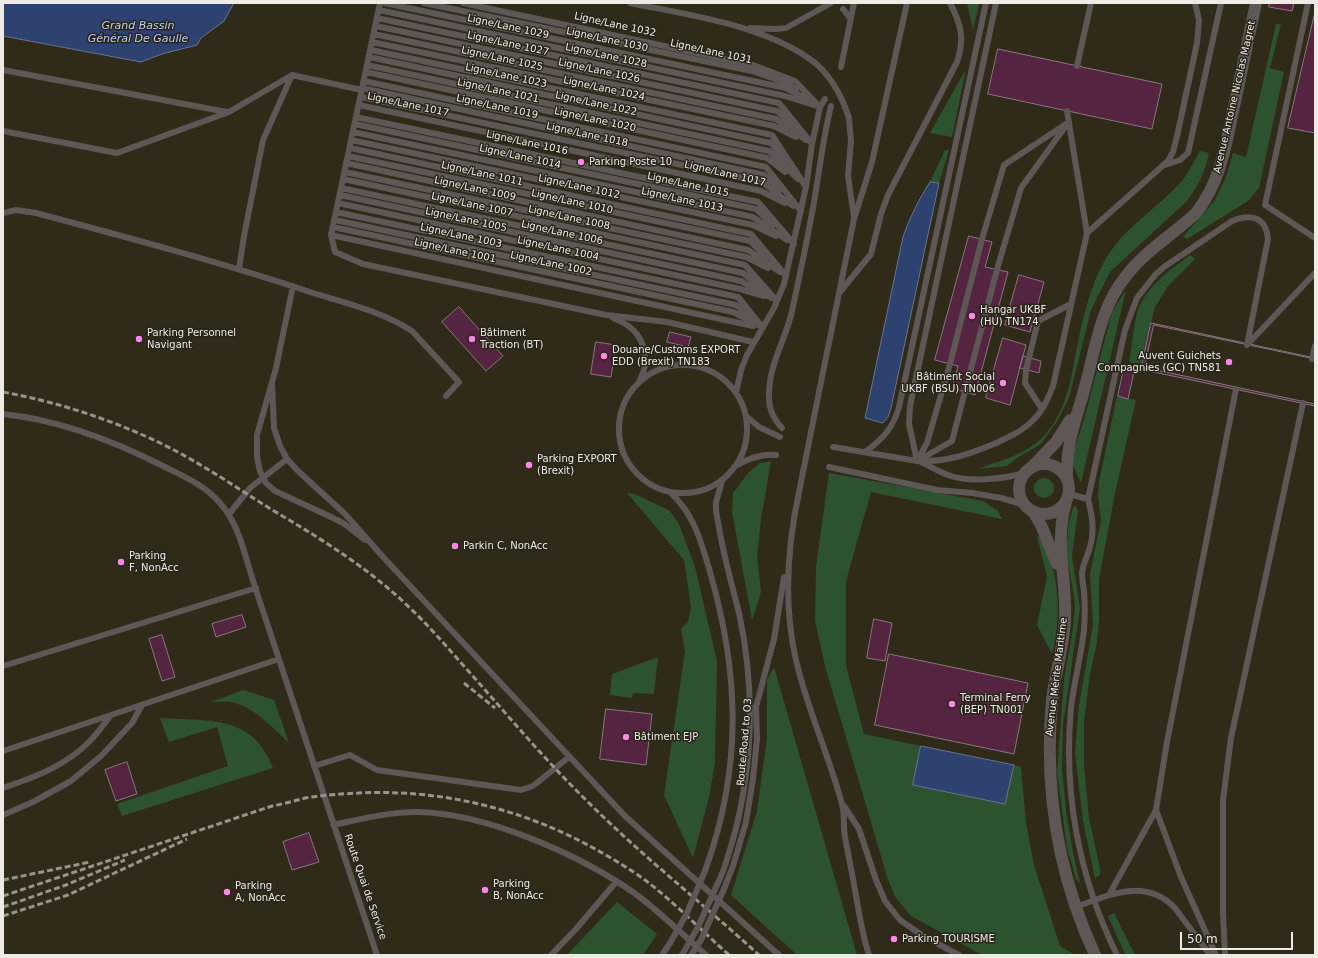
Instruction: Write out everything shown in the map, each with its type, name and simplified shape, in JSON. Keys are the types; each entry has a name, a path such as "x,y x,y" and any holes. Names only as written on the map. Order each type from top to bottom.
{"street":[{"name":"Avenue Antoine Nicolas Magret","path":"1066,477 1066,460 1069,444 1107,306 1115,291 1132,268 1196,213 1204,203 1214,185 1223,158 1256,3"},
{"name":"Avenue Antoine Nicolas Magret","path":"1029,470 1056,442 1078,407"},
{"path":"1041,464 1050,464 1059,469 1066,477 1069,485 1067,498 1058,510 1051,513 1040,514 1029,508 1020,496 1019,489 1021,480 1029,470 1041,464"},
{"name":"Avenue Mérite Maritime","path":"1067,498 1060,533 1065,619 1052,700 1050,770 1053,812 1060,850 1076,907 1095,955"},
{"name":"Avenue Mérite Maritime","path":"1029,508 1045,532 1064,584"}],"lane":[{"name":"Ligne/Lane 1030","path":"385,3 786,88 820,107"},
{"name":"Ligne/Lane 1031","path":"424,3 752,71 787,83 820,107"},
{"name":"Ligne/Lane 1032","path":"463,3 753,65 795,81 820,107"},
{"path":"630,3 744,28 775,29 786,28 831,3"},
{"path":"841,67 854,3"},
{"path":"869,955 863,937 845,835 843,805 804,689 796,660 791,634 787,577 789,547 798,492 838,294 854,219 872,162 907,3"},
{"path":"838,294 871,254 881,214 888,195 954,68 961,50 961,33 950,3"},
{"path":"865,452 880,442 894,422 899,407 986,3"},
{"path":"917,461 910,430 910,406 996,3"},
{"path":"1077,66 1091,3"},
{"path":"1087,233 1168,161 1175,145 1195,53 1199,28 1198,13 1195,3"},
{"path":"1164,165 1180,160 1188,153 1221,3"},
{"path":"1308,3 1265,205 1315,238"},
{"name":"Ligne/Lane 1029","path":"380,6 785,96 820,107"},
{"path":"380,6 331,235 335,252 363,264 606,315 666,322 753,342"},
{"path":"843,9 850,18"},
{"name":"Ligne/Lane 1028","path":"378,18 779,103 812,144"},
{"name":"Ligne/Lane 1027","path":"376,26 778,111 812,144"},
{"path":"744,28 798,51 822,69 835,86 849,118 851,141 848,176 854,219"},
{"name":"Ligne/Lane 1026","path":"374,34 776,119 812,144"},
{"name":"Ligne/Lane 1025","path":"372,42 774,126 812,144"},
{"name":"Ligne/Lane 1024","path":"371,50 772,135 806,187"},
{"name":"Ligne/Lane 1023","path":"369,57 771,143 806,187"},
{"name":"Ligne/Lane 1022","path":"367,65 769,151 806,187"},
{"path":"3,70 229,112"},
{"name":"Ligne/Lane 1021","path":"366,72 767,158 806,187"},
{"path":"3,131 117,153 229,112 292,76"},
{"path":"239,269 263,140 292,76"},
{"name":"Ligne/Lane 1018","path":"292,76 762,182 801,211"},
{"name":"Ligne/Lane 1020","path":"364,80 766,167 801,211"},
{"path":"736,393 743,362 777,301 786,276 806,187 812,144 820,107 825,99"},
{"name":"Ligne/Lane 1017","path":"359,105 760,191 801,211"},
{"path":"782,428 774,419 769,406 770,383 775,360 792,313 812,214 821,149 831,106"},
{"path":"833,447 917,461 950,459 969,454 1025,428 1042,410 1053,386 1087,233 1067,111"},
{"name":"Ligne/Lane 1016","path":"356,117 758,202 794,244"},
{"path":"917,461 927,443 1004,164 1069,122"},
{"path":"917,461 952,441 998,266 1021,188 1069,122"},
{"name":"Ligne/Lane 1015","path":"355,124 756,209 794,244"},
{"name":"Ligne/Lane 1014","path":"353,132 753,217 794,244"},
{"name":"Ligne/Lane 1013","path":"351,140 753,225 794,244"},
{"name":"Ligne/Lane 1012","path":"350,148 751,234 786,276"},
{"name":"Ligne/Lane 1011","path":"348,156 750,242 786,276"},
{"name":"Ligne/Lane 1010","path":"346,164 748,250 786,276"},
{"name":"Ligne/Lane 1009","path":"345,172 746,257 786,276"},
{"name":"Ligne/Lane 1008","path":"343,179 745,265 777,301"},
{"name":"Ligne/Lane 1007","path":"341,188 743,273 777,301"},
{"name":"Ligne/Lane 1006","path":"340,195 741,281 777,301"},
{"name":"Ligne/Lane 1005","path":"338,203 740,289 777,301"},
{"path":"4,212 16,210 36,213 163,247 239,269 379,315 403,325 412,331 459,382 446,396"},
{"name":"Ligne/Lane 1004","path":"336,212 738,297 763,328"},
{"path":"1117,955 1101,920 1086,877 1075,832 1069,763 1071,707 1084,630 1084,593 1082,572 1093,530 1088,499 1125,330 1137,298 1155,275 1170,262 1232,221 1238,219 1249,217 1255,218 1266,228 1268,239 1246,345 1315,273"},
{"name":"Ligne/Lane 1003","path":"335,220 736,305 763,328"},
{"name":"Ligne/Lane 1002","path":"333,227 733,312 763,328"},
{"name":"Ligne/Lane 1001","path":"331,235 763,328"},
{"path":"293,286 272,383 256,441 262,478 275,491 314,508 343,523 377,550"},
{"path":"1042,410 1025,383 1026,370 1038,321 1071,304"},
{"path":"606,315 626,323 640,338 643,345 645,365 639,383"},
{"path":"1312,359 1315,346"},
{"path":"737,465 746,441 746,416 736,393 720,377 707,370 693,366 664,368 650,374 639,383 626,400 621,413 619,433 621,447 627,460 639,476 657,488 684,494 698,492 711,487 722,480 737,465 755,457 763,455 776,455"},
{"path":"272,383 274,428 280,446 287,459 345,514 625,816 779,955"},
{"path":"1111,894 1156,810 1167,742 1236,389"},
{"path":"1226,955 1223,913 1223,800 1231,738 1303,403"},
{"name":"Route Quai de Service","path":"3,414 27,417 68,426 96,436 142,456 174,471 206,489 219,501 229,514 238,531 333,825 377,955"},
{"path":"746,416 759,427 780,437"},
{"path":"229,514 245,493 287,459"},
{"path":"917,461 947,475 958,478 1002,478 1029,470"},
{"path":"829,467 937,490 972,493 1001,498 1029,508"},
{"path":"682,955 698,927 727,859 740,812 747,769 750,725 748,672 742,630 722,549 716,504 722,480"},
{"path":"662,955 686,915 705,871 718,829 728,785 733,726 732,678 723,623 704,553 689,514 670,492"},
{"path":"1067,498 1088,499"},
{"name":"Route/Road to O3","path":"691,955 703,934 724,889 733,866 746,822 753,779 757,739 756,707 774,639 789,547"},
{"path":"3,666 256,588"},
{"path":"3,751 279,659"},
{"path":"3,815 33,802 71,781 101,756 132,723 142,705"},
{"path":"3,788 48,771 71,758 90,741 111,715"},
{"path":"314,766 350,755 377,770 521,790 533,786 569,757"},
{"path":"843,805 860,829 876,880 885,901 900,920 923,936 959,955"},
{"path":"1156,810 1180,877 1216,955"},
{"path":"333,825 371,816 405,813 430,813 470,820 498,827 540,843 589,866 616,882 652,907 706,955"},
{"path":"551,955 576,930 616,882"},
{"path":"1076,907 1111,894 1135,891 1145,892 1162,898 1175,908 1210,955"}],"shaded area":[{"path":"219,3 1315,3 1315,955 3,955 3,36 135,61"}],"green space":[{"path":"967,3 979,4 973,30"},
{"path":"1276,24 1281,24 1270,68 1284,72 1259,188 1248,201 1187,239 1183,237 1215,200 1226,177 1233,153 1246,157"},
{"path":"966,69 952,137 930,133"},
{"path":"945,150 949,150 939,183 930,182"},
{"path":"1200,151 1209,153 1208,160 1201,178 1187,201 1110,272 1091,310 1069,398 1058,420 1041,444 1017,458 1007,466 977,469 1008,458 1029,448 1047,432 1056,420 1063,406 1072,376 1088,300 1103,263 1124,235 1182,180 1188,173"},
{"path":"1190,255 1195,259 1168,286 1155,307 1141,364 1129,362 1137,313 1146,295 1159,280"},
{"path":"1126,290 1081,483 1073,465 1073,454 1084,420 1112,312"},
{"path":"1117,396 1136,400 1115,493 1099,579 1099,621 1097,642 1090,674 1084,721 1084,765 1089,818 1100,868 1100,875 1095,878 1083,821 1075,753 1079,705 1093,625 1090,574 1101,521 1098,496 1099,482"},
{"path":"771,461 761,519 757,556 761,592 752,620 732,512 733,493 748,473 760,463"},
{"path":"829,473 983,501 998,511 1002,519 871,492 846,581 846,666 864,734 921,746 913,785 1005,804 1014,765 1021,767 1026,823 1034,865 1060,946 1075,955 982,955 911,916 896,898 888,880 825,666 815,621 816,567"},
{"path":"1044,478 1051,481 1054,488 1051,495 1044,498 1037,495 1034,488 1037,481"},
{"path":"627,493 635,494 670,511 679,524 695,567 717,661 715,763 709,797 693,858 664,795 685,652 681,629 688,622 691,607 684,560"},
{"path":"1074,505 1078,510 1072,556 1080,608 1063,725 1062,769 1066,811 1080,884 1076,879 1067,848 1057,772 1064,679 1073,628 1075,606 1067,558 1069,522"},
{"path":"1037,536 1041,537 1049,558 1054,573 1056,587 1058,607 1057,626 1052,654 1037,625 1047,576"},
{"path":"658,657 654,694 633,693 632,698 610,695 612,674"},
{"path":"774,667 857,955 797,955 731,895 757,811 767,738 767,680"},
{"path":"243,690 274,700 289,743 254,712 238,704 230,702 211,702"},
{"path":"160,718 207,720 231,725 241,729 254,738 261,746 273,768 122,816 117,804 228,766 217,727 169,742"},
{"path":"617,902 657,934 643,955 567,955"},
{"path":"1114,913 1135,955 1125,954 1108,916"}],"water":[{"name":"Grand Bassin Général De Gaulle","path":"3,3 234,3 224,21 201,38 197,45 162,54 141,62 3,36"},
{"path":"930,182 939,183 891,408 888,417 883,423 865,418 903,237 915,208"},
{"path":"921,746 1014,765 1005,804 913,785"}],"building":[{"path":"1270,3 1294,3 1292,11 1269,7"},
{"path":"1315,12 1315,133 1288,128"},
{"path":"998,49 1162,84 1152,129 988,94"},
{"name":"Hangar UKBF (HU) TN174","path":"969,236 992,242 985,267 1008,272 975,395 952,388 958,366 935,360"},
{"path":"1019,275 1044,282 1030,332 1005,325"},
{"name":"Bâtiment Traction (BT)","path":"459,307 503,356 486,371 442,322"},
{"name":"Auvent Guichets Compagnies (GC) TN581","path":"1151,323 1315,358 1315,404 1142,367"},
{"name":"Auvent Guichets Compagnies (GC) TN581","path":"1154,325 1315,359 1315,406 1144,370"},
{"path":"670,332 691,337 688,347 667,342"},
{"name":"Bâtiment Social UKBF (BSU) TN006","path":"1003,338 1026,345 1010,405 986,398"},
{"name":"Douane/Customs EXPORT EDD (Brexit) TN183","path":"596,342 616,345 611,377 591,374"},
{"path":"1023,356 1041,361 1039,373 1020,368"},
{"path":"1124,369 1134,372 1128,399 1118,396"},
{"path":"242,615 246,627 216,637 212,624"},
{"path":"874,619 892,623 885,661 867,658"},
{"path":"162,635 175,677 162,681 149,639"},
{"name":"Terminal Ferry (BEP) TN001","path":"889,654 1028,683 1014,754 875,725"},
{"name":"Bâtiment EJP","path":"606,709 652,714 646,765 600,759"},
{"path":"127,762 137,794 116,801 105,770"},
{"path":"309,833 319,862 292,870 283,842"}],"railway":[{"path":"3,392 76,410 128,429 179,452 328,544 363,568 395,594 425,623 539,751 587,801 650,860 759,955"},
{"path":"464,683 495,708"},
{"path":"3,896 284,803 305,798 359,793 421,794 452,798 512,813 541,823 597,850 645,880 729,955"},
{"path":"3,916 68,895 187,839"},
{"path":"3,907 66,885 125,860"},
{"path":"3,880 90,862"}],"place":[{"name":"Parking Poste 10","path":"581,162"},
{"name":"Hangar UKBF (HU) TN174","path":"972,316"},
{"name":"Parking Personnel Navigant","path":"139,339"},
{"name":"Bâtiment Traction (BT)","path":"472,339"},
{"name":"Douane/Customs EXPORT EDD (Brexit) TN183","path":"604,356"},
{"name":"Auvent Guichets Compagnies (GC) TN581","path":"1229,362"},
{"name":"Bâtiment Social UKBF (BSU) TN006","path":"1003,383"},
{"name":"Parking EXPORT (Brexit)","path":"529,465"},
{"name":"Parkin C, NonAcc","path":"455,546"},
{"name":"Parking F, NonAcc","path":"121,562"},
{"name":"Terminal Ferry (BEP) TN001","path":"952,704"},
{"name":"Bâtiment EJP","path":"626,737"},
{"name":"Parking B, NonAcc","path":"485,890"},
{"name":"Parking A, NonAcc","path":"227,892"},
{"name":"Parking TOURISME","path":"894,939"}]}
